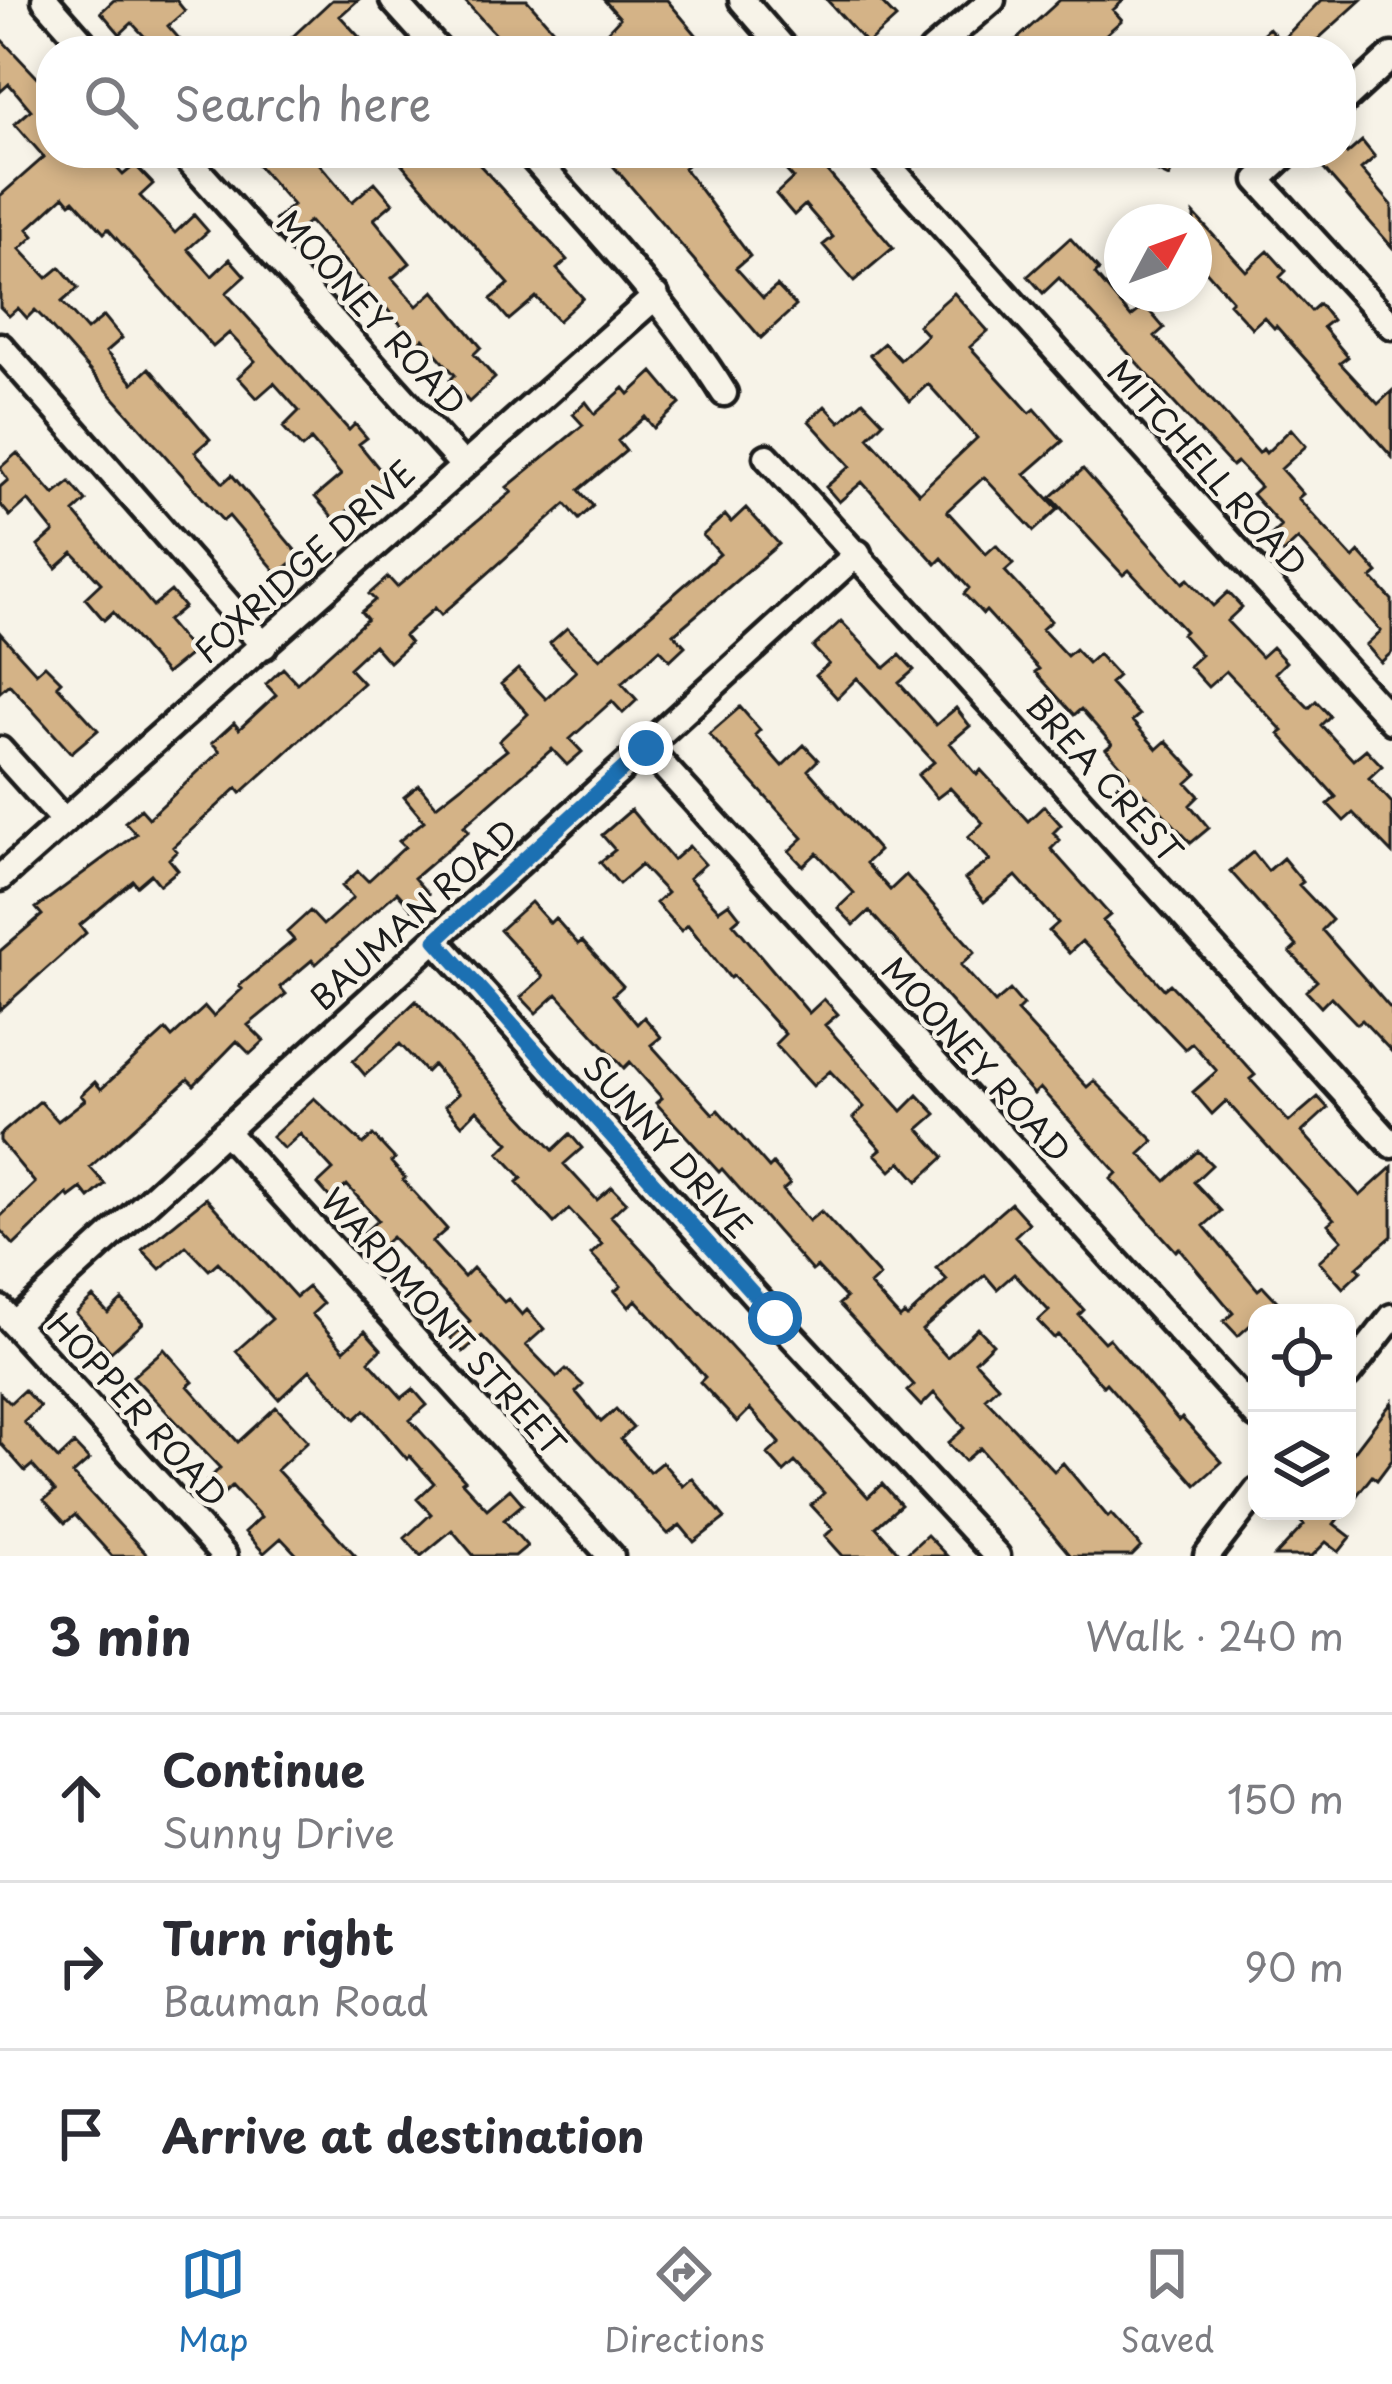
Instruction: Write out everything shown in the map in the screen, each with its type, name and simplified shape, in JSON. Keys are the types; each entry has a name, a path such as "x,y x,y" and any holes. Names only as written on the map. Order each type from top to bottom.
{"street":[{"path":"44,0 76,36"},
{"path":"393,0 425,36"},
{"path":"742,0 774,36"},
{"path":"950,36 992,0"},
{"path":"1356,89 1392,56"},
{"name":"MOONEY ROAD","path":"196,168 462,464"},
{"path":"542,168 656,296 724,393"},
{"name":"MITCHELL ROAD","path":"891,168 1392,721"},
{"path":"1271,168 1258,180 1392,326"},
{"name":"FOXRIDGE DRIVE","path":"0,878 656,296"},
{"path":"0,346 264,646"},
{"name":"BREA CREST","path":"767,457 1392,1145"},
{"name":"BAUMAN ROAD","path":"7,1317 225,1131 858,553"},
{"name":"MOONEY ROAD","path":"646,748 1253,1412"},
{"path":"0,750 64,821"},
{"name":"SUNNY DRIVE","path":"436,940 775,1318 997,1556"},
{"name":"WARDMONT STREET","path":"225,1131 611,1556"},
{"name":"HOPPER ROAD","path":"7,1317 224,1556"},
{"path":"1356,1363 1392,1317"},
{"path":"1207,1556 1248,1504"}],"building":[{"path":"114,0 176,0 185,11 168,26 177,36 144,36 132,23 120,34 101,12"},
{"path":"332,0 358,0 340,16 358,36 293,36"},
{"path":"464,0 527,0 559,36 497,36"},
{"path":"604,0 667,0 697,36 603,36 620,18"},
{"path":"827,0 879,0 896,18 876,36 860,36"},
{"path":"1060,0 1124,0 1113,10 1122,20 1104,36 1020,36"},
{"path":"1321,0 1361,0 1322,36 1286,36"},
{"path":"0,38 36,76 36,148 15,124 31,110 9,84 0,92"},
{"path":"1362,141 1375,157 1361,169 1392,205 1392,247 1323,168 1356,168 1356,146"},
{"path":"36,164 36,168 117,168 123,175 138,168 153,184 140,196 175,233 194,215 208,231 188,249 212,276 230,259 245,276 226,293 349,430 355,424 367,438 359,444 386,477 336,521 315,497 341,475 311,440 302,448 283,427 299,411 274,383 257,398 238,377 255,361 229,333 213,347 108,229 104,233 74,200 70,203 64,196 28,229 34,236 20,249 47,278 60,267 78,288 62,302 87,330 104,316 122,338 106,352 133,383 149,368 210,439 195,452 223,483 232,475 300,556 278,574 229,516 223,521 35,310 27,318 18,308 9,316 0,307 0,196"},
{"path":"260,168 323,168 352,202 375,182 393,203 374,219 410,263 392,278 417,306 434,291 481,347 474,354 495,378 469,402 450,380 455,375 423,339 418,344 309,221 290,238 275,220 293,205"},
{"path":"405,168 483,168 567,260 557,269 583,298 558,321 536,297 509,320 491,299 509,284"},
{"path":"615,168 684,168 750,256 736,268 763,298 777,286 796,306 761,338"},
{"path":"784,168 825,168 893,248 854,281 823,245 833,237 805,205 794,215 776,194 793,178"},
{"path":"1150,168 1173,168 1169,177"},
{"path":"1212,234 1246,271 1268,251 1286,271 1280,277 1311,311 1319,304 1332,320 1323,327 1348,357 1340,363 1378,404 1392,391 1392,457 1276,326 1264,317 1252,328 1229,303 1232,300 1212,277"},
{"path":"1070,238 1099,270 1095,274 1104,285 1104,312 1127,312 1131,317 1150,312 1164,328 1155,336 1259,453 1263,449 1266,453 1291,429 1306,446 1281,469 1303,494 1298,498 1353,558 1359,552 1378,573 1372,578 1392,600 1392,652 1381,662 1366,645 1381,631 1298,539 1283,553 1269,537 1281,526 1252,494 1260,487 1237,462 1232,466 1059,278 1043,293 1028,276"},
{"path":"954,293 988,331 970,347 1030,413 1035,409 1063,441 1025,474 1058,509 1034,531 984,477 947,511 986,554 996,545 1013,564 1005,571 1051,621 1042,629 1067,656 1075,649 1088,663 1098,654 1118,676 1110,683 1139,715 1132,721 1157,749 1166,741 1197,774 1187,783 1199,796 1190,805 1209,828 1191,843 1144,793 1133,803 1117,786 1129,775 1106,749 1112,744 1081,709 1074,715 1035,672 1039,669 964,594 969,588 942,558 936,564 862,482 839,502 826,487 850,466 809,421 825,406 840,422 863,401 883,422 868,437 919,493 977,438 928,384 910,401 870,355 884,343 900,360 927,335 918,325"},
{"path":"653,372 680,404 654,428 645,417 618,441 626,451 579,490 593,506 579,519 566,504 441,615 435,608 404,636 410,643 389,662 374,645 349,668 363,683 173,847 177,851 169,859 178,870 160,885 151,874 137,886 133,881 80,925 86,933 0,1010 0,951 42,915 36,908 136,834 125,822 141,809 149,818 220,751 212,743 234,723 239,729 276,695 266,684 283,668 297,683 367,619 361,612 375,600 369,594 388,577 397,587 512,492 507,487 583,425 573,414 586,402 595,414 624,388 629,394"},
{"path":"17,453 54,495 70,482 86,501 74,512 153,606 171,591 184,607 167,621 193,652 166,674 113,612 104,620 85,598 101,583 73,553 56,568 38,546 54,532 28,500 10,516 0,504 0,487 8,480 0,468"},
{"path":"1083,469 1183,583 1188,579 1213,606 1228,592 1242,607 1227,621 1261,657 1272,647 1286,662 1275,673 1309,708 1316,701 1330,716 1321,725 1353,760 1366,749 1382,766 1369,778 1392,803 1392,853 1353,813 1344,821 1328,804 1336,797 1226,671 1208,687 1189,666 1201,655 1182,634 1185,631 1129,570 1123,575 1051,497"},
{"path":"746,508 779,544 674,634 685,646 670,660 660,649 622,683 637,700 623,713 612,701 570,739 582,752 567,765 552,749 464,826 469,831 414,878 428,894 412,909 397,892 316,964 312,960 280,987 286,994 248,1025 264,1041 250,1054 237,1041 194,1085 188,1079 90,1167 105,1184 89,1198 81,1188 67,1194 14,1245 0,1230 0,1217 35,1183 0,1135 40,1101 58,1121 85,1100 81,1095 95,1082 101,1089 166,1030 172,1037 205,1007 213,1016 242,989 239,986 294,940 287,932 310,911 323,925 353,898 342,886 358,871 368,881 405,847 399,841 424,821 404,797 419,785 436,806 507,750 499,741 528,714 501,684 518,669 546,699 576,671 550,643 567,628 600,659 720,554 703,535 725,515 731,522"},
{"path":"841,621 885,668 900,655 914,670 899,683 936,725 956,708 970,726 950,743 977,775 981,770 1028,821 1044,806 1061,825 1053,833 1060,840 1051,849 1110,915 1103,921 1164,989 1170,984 1218,1034 1289,1122 1318,1097 1328,1108 1302,1132 1360,1196 1392,1167 1392,1236 1357,1267 1361,1271 1343,1288 1319,1261 1342,1240 1328,1224 1334,1219 1226,1101 1212,1114 1193,1092 1217,1071 1192,1043 1185,1049 1082,941 1069,953 1049,931 1058,923 1016,876 984,902 965,879 990,860 968,837 983,823 950,788 937,798 918,775 934,762 857,678 837,698 816,675 829,664 813,647"},
{"path":"0,633 36,673 45,665 98,730 71,753 9,684 0,692"},
{"path":"740,707 760,730 755,735 782,766 804,745 818,760 808,770 879,851 866,863 890,890 906,875 975,952 961,965 995,1003 1010,990 1023,1005 1017,1011 1087,1087 1094,1081 1154,1141 1140,1154 1166,1181 1198,1151 1212,1165 1194,1182 1221,1211 1204,1226 1258,1290 1263,1286 1280,1304 1248,1304 1248,1327 1238,1336 1224,1321 1233,1313 1179,1248 1176,1251 1111,1179 1117,1173 1040,1088 1034,1094 869,911 854,925 838,908 854,893 817,853 803,866 789,851 803,838 709,734"},
{"path":"631,810 673,860 689,846 705,864 689,878 719,910 729,903 740,917 733,923 809,1013 824,999 838,1014 825,1025 902,1111 918,1095 936,1114 919,1129 944,1157 918,1181 901,1162 891,1171 875,1154 881,1149 853,1118 864,1107 830,1071 813,1086 775,1044 785,1034 730,978 688,925 681,931 656,903 667,893 641,865 619,884 600,862 615,850 602,835"},
{"path":"1253,852 1268,871 1283,858 1303,882 1299,885 1332,920 1322,930 1392,1010 1392,1052 1362,1020 1357,1024 1331,997 1321,1007 1306,991 1317,981 1290,952 1297,946 1230,871"},
{"path":"531,902 550,923 555,918 578,944 582,941 623,986 613,995 637,1024 644,1017 661,1037 651,1045 713,1114 718,1110 769,1168 773,1164 790,1184 783,1190 809,1221 821,1211 880,1276 870,1285 900,1318 907,1317 947,1280 936,1268 1011,1203 1029,1223 1015,1236 1084,1310 1079,1315 1104,1342 1109,1338 1179,1421 1182,1418 1222,1462 1196,1485 1106,1383 1103,1386 1058,1335 1054,1338 1038,1321 1049,1311 1014,1274 997,1289 985,1275 922,1330 947,1357 978,1328 993,1344 975,1361 998,1386 985,1398 1054,1471 1063,1463 1108,1517 1111,1514 1141,1547 1132,1556 1071,1556 980,1448 965,1461 948,1443 965,1428 934,1393 921,1406 907,1391 914,1385 839,1304 846,1298 817,1267 812,1271 722,1169 719,1172 656,1103 662,1098 630,1062 624,1068 557,994 536,1013 521,997 543,977 500,930"},
{"path":"416,1001 553,1150 570,1134 582,1148 564,1164 597,1200 612,1187 626,1202 611,1216 868,1497 882,1484 901,1505 876,1527 902,1556 843,1556 825,1536 833,1529 811,1505 824,1493 795,1462 784,1472 768,1454 780,1443 750,1409 737,1422 700,1382 705,1377 636,1300 629,1307 615,1291 621,1286 591,1254 602,1244 569,1209 554,1223 517,1182 522,1178 499,1153 509,1143 477,1110 462,1125 445,1106 458,1094 433,1065 426,1072 400,1044 365,1075 353,1061"},
{"path":"314,1098 363,1144 373,1135 395,1159 391,1162 403,1180 447,1229 432,1242 464,1277 473,1268 504,1302 508,1299 522,1315 527,1310 544,1329 526,1345 557,1377 566,1369 583,1385 576,1392 601,1422 616,1409 633,1428 621,1439 650,1472 662,1462 683,1486 692,1478 725,1518 694,1542 680,1525 668,1534 482,1336 463,1352 451,1338 470,1321 392,1237 374,1253 359,1237 378,1220 347,1185 331,1199 318,1184 333,1170 300,1134 284,1149 272,1137"},
{"path":"206,1198 296,1297 308,1287 323,1304 312,1314 344,1350 365,1331 381,1349 369,1361 402,1398 413,1389 427,1405 410,1420 465,1480 462,1482 487,1509 510,1489 523,1504 504,1520 527,1546 515,1556 474,1556 452,1530 421,1556 405,1538 431,1514 417,1499 434,1483 410,1456 407,1459 365,1410 355,1419 310,1370 279,1399 236,1351 272,1319 218,1262 209,1270 186,1246 160,1269 142,1250"},
{"path":"93,1297 108,1313 122,1300 143,1323 111,1352 76,1313"},
{"path":"164,1349 193,1382 188,1386 238,1442 276,1407 308,1441 277,1470 356,1556 298,1556 281,1538 264,1553 245,1532 261,1517 232,1486 221,1496 207,1481 220,1468 133,1376"},
{"path":"24,1390 40,1407 24,1422 58,1459 74,1444 89,1460 73,1474 148,1556 112,1556 75,1515 65,1523 44,1500 55,1491 32,1465 25,1471 0,1443 0,1393 10,1403"},
{"path":"1392,1402 1392,1460 1356,1496 1356,1449"},
{"path":"1337,1520 1334,1524 1351,1537 1339,1552 1326,1542 1312,1556 1275,1556 1304,1525 1300,1521"},
{"path":"927,1535 947,1556 904,1556"}],"route":[{"path":"646,748 436,940 775,1318"}]}
